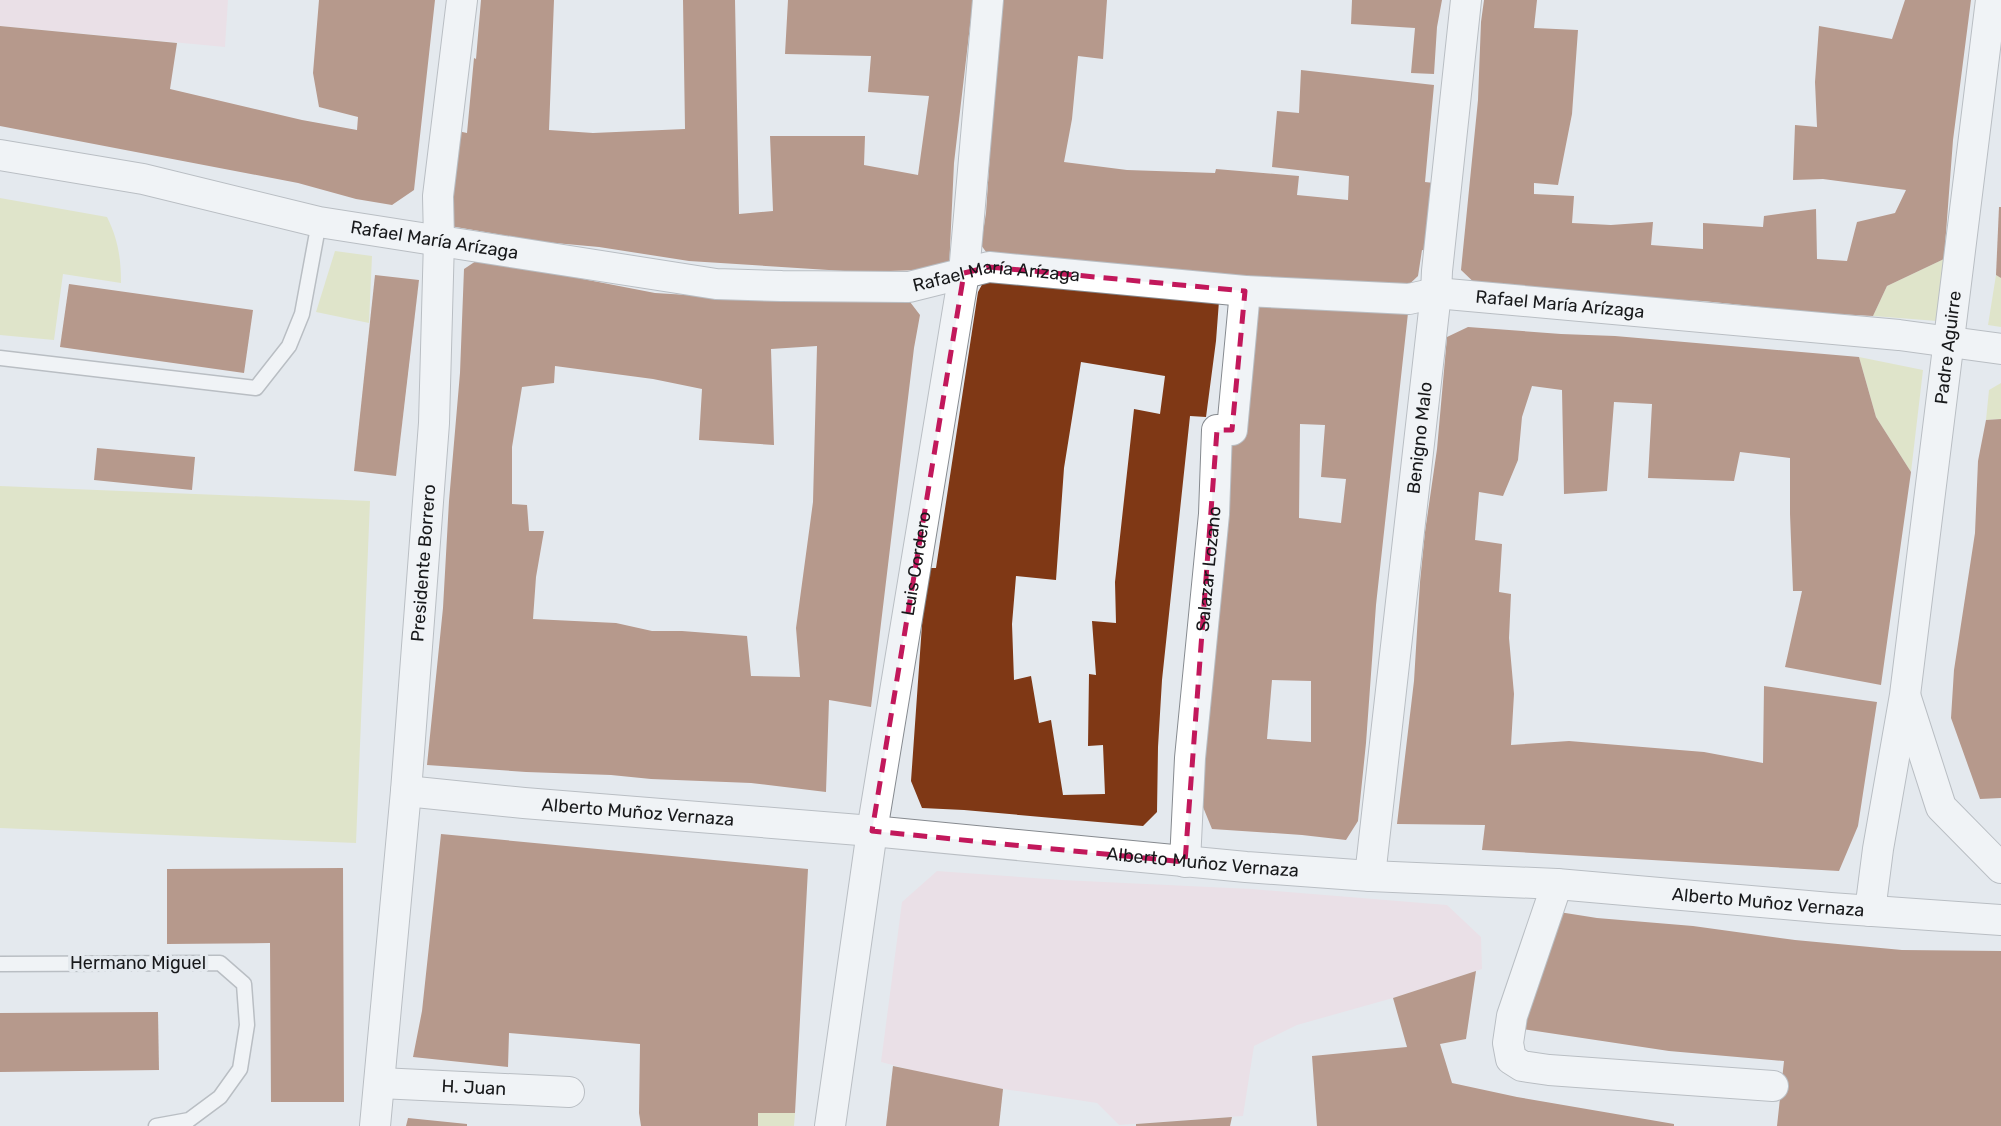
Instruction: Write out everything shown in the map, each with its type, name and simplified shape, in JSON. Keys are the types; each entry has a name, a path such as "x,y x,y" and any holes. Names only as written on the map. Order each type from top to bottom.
{"street":[{"name":"Presidente Borrero","path":"375,1126 406,791 434,423 438,196 461,0"},
{"name":"Luis Cordero","path":"830,1126 872,831 964,273 988,0"},
{"name":"Benigno Malo","path":"1370,876 1466,0"},
{"name":"Padre Aguirre","path":"1870,911 1905,695 1991,0"},
{"name":"Rafael María Arízaga","path":"0,155 143,179 319,222 716,284 909,287 989,267 1245,291 1409,299 1436,293 1899,335 2001,349"},
{"name":"Salazar Lozano","path":"1185,862 1190,758 1214,514 1217,430 1232,430 1245,291"},
{"name":"Padre Aguirre","path":"1905,695 1941,807 2001,868"},
{"name":"Alberto Muñoz Vernaza","path":"406,791 872,831 1185,862 1370,876 1558,884 2001,920"},
{"path":"1558,884 1512,1016 1508,1043 1511,1059 1522,1066 1549,1070 1773,1086"},
{"name":"H. Juan","path":"380,1083 569,1093"}],"lane":[{"path":"0,358 256,388 289,346 302,314 319,222"},
{"name":"Hermano Miguel","path":"0,964 220,963 244,984 247,1025 240,1069 220,1097 189,1120 156,1126"}],"highlighted area":[{"path":"989,267 1245,291 1232,430 1217,430 1185,862 872,831 964,273"}],"shaded area":[{"path":"0,0 228,0 225,47 0,26"},
{"path":"937,871 1252,889 1447,905 1481,937 1482,969 1297,1025 1254,1046 1243,1116 1119,1125 1097,1103 957,1082 881,1062 902,902"}],"green space":[{"path":"0,198 107,217 114,233 121,283 63,274 54,340 0,335"},
{"path":"335,251 372,256 369,323 316,312"},
{"path":"1944,259 1937,321 1873,316 1887,286"},
{"path":"1996,275 2001,278 2001,327 1988,325"},
{"path":"1859,357 1923,370 1911,472 1876,417"},
{"path":"2001,383 2001,419 1986,420 1989,390"},
{"path":"0,486 370,501 356,843 0,828"},
{"path":"758,1113 795,1113 794,1126 758,1126"}],"building":[{"path":"319,0 435,0 414,190 392,205 356,199 298,183 0,126 0,26 177,43 170,89 357,130 358,117 319,107 313,73"},
{"path":"481,0 554,0 549,130 593,133 685,129 683,0 735,0 739,214 773,211 770,136 865,136 864,165 918,175 929,96 868,92 871,56 785,54 788,0 973,0 954,163 949,269 860,272 689,261 599,247 544,242 450,226 453,130 467,133"},
{"path":"1003,0 1107,0 1103,59 1078,56 1072,119 1064,162 1127,170 1215,173 1216,169 1299,176 1297,195 1348,200 1349,176 1272,167 1277,111 1299,113 1301,70 1434,85 1425,182 1434,183 1428,251 1422,250 1418,276 1402,291 989,256 981,245 986,213 997,47"},
{"path":"1352,0 1442,0 1434,74 1411,73 1415,28 1351,24"},
{"path":"1484,0 1537,0 1534,28 1578,30 1572,114 1558,185 1534,183 1534,194 1574,196 1572,223 1611,225 1653,222 1651,245 1703,249 1703,223 1763,227 1764,216 1816,209 1817,259 1847,261 1857,222 1895,213 1906,190 1823,179 1793,180 1795,125 1817,127 1815,82 1819,26 1892,39 1905,0 1971,0 1953,140 1944,259 1887,286 1873,316 1703,301 1481,289 1461,270 1478,100"},
{"path":"2001,207 2001,278 1996,275"},
{"path":"479,259 655,293 768,300 907,298 920,315 871,707 829,700 826,792 751,783 427,765 443,608 460,373 464,269","holes":["817,346 813,502 796,628 800,677 751,676 747,636 652,631 616,623 533,619 536,577 544,531 529,531 527,505 512,504 512,447 522,387 554,383 555,366 653,379 702,389 699,440 774,445 771,349"]},
{"path":"375,275 419,280 396,476 354,471"},
{"path":"985,279 1219,301 1206,417 1190,416 1162,680 1157,812 1143,826 922,808 911,781 926,568 936,568 978,292","holes":["1081,362 1165,376 1160,414 1134,409 1115,582 1116,623 1092,621 1096,675 1089,674 1088,746 1103,745 1105,794 1063,795 1051,720 1039,723 1031,676 1014,680 1012,624 1016,576 1056,580 1064,468"]},
{"path":"69,284 253,310 244,373 60,347"},
{"path":"1251,305 1408,313 1376,605 1358,821 1346,840 1212,829 1203,807 1201,737 1227,437","holes":["1300,424 1325,425 1321,477 1346,479 1341,523 1299,518","1272,680 1311,681 1311,742 1267,739"]},
{"path":"1468,327 1615,336 1859,357 1876,417 1911,472 1881,685 1785,667 1802,591 1793,591 1790,458 1740,452 1734,481 1648,478 1652,404 1614,402 1607,491 1564,494 1562,390 1532,386 1522,417 1518,460 1503,496 1479,492 1475,540 1502,544 1499,592 1511,594 1509,638 1514,694 1511,745 1569,741 1704,752 1763,763 1764,686 1877,702 1858,826 1839,871 1482,850 1485,825 1397,824 1414,681 1420,582 1437,449 1447,337"},
{"path":"2001,419 2001,798 1980,799 1951,718 1954,670 1975,533 1978,461 1986,420"},
{"path":"97,448 195,457 192,490 94,480"},
{"path":"441,834 808,869 795,1113 758,1113 758,1126 641,1126 640,1044 509,1033 508,1067 413,1057 422,1011"},
{"path":"343,868 344,1102 271,1102 270,943 167,944 167,869"},
{"path":"1559,912 1902,950 2001,951 2001,1126 1777,1126 1784,1061 1669,1051 1522,1029"},
{"path":"1476,971 1466,1039 1440,1044 1452,1083 1674,1126 1317,1126 1312,1056 1407,1047 1393,998"},
{"path":"158,1012 159,1070 0,1072 0,1013"},
{"path":"893,1066 1003,1089 999,1126 886,1126"},
{"path":"1232,1117 1230,1126 1136,1126 1136,1124"},
{"path":"408,1118 467,1124 467,1126 406,1126"}]}
